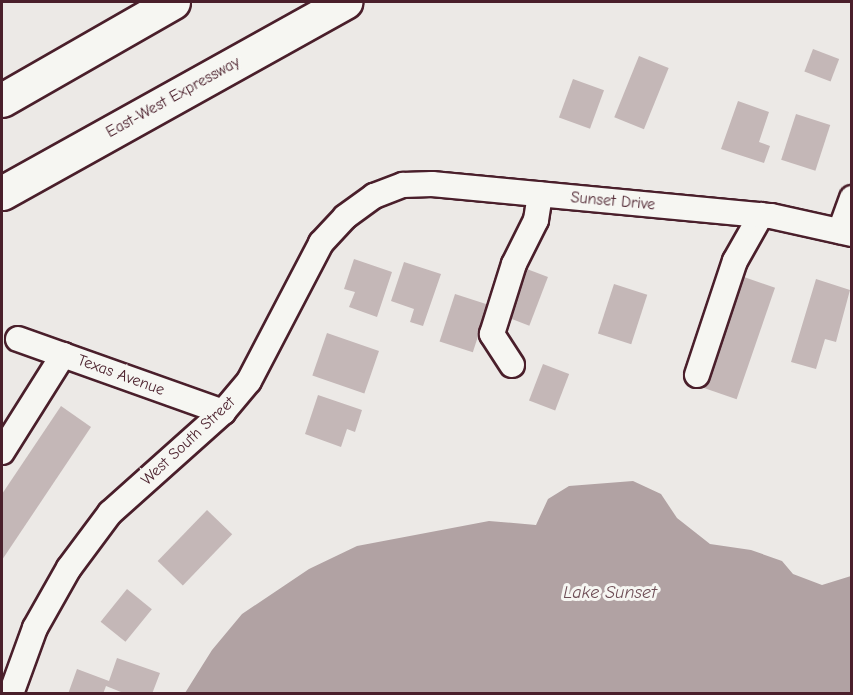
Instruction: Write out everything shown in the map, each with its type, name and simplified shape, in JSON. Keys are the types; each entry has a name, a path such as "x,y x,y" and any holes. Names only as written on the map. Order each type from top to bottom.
{"highway":[{"path":"2,100 173,2"},
{"name":"East-West Expressway","path":"2,193 345,2"}],"street":[{"name":"Sunset Drive","path":"374,196 404,184 432,184 761,215 846,233"},
{"path":"512,365 492,334 514,264 536,220 540,194"},
{"name":"West South Street","path":"11,693 35,628 69,568 110,513 223,412 249,381 321,243 345,217 374,196"},
{"path":"846,233 852,198"},
{"path":"697,375 735,261 761,215"},
{"name":"Texas Avenue","path":"18,339 223,412"},
{"path":"2,452 63,354"}],"water":[{"name":"Lake Sunset","path":"633,481 661,494 677,518 710,544 751,550 782,561 793,574 822,585 851,576 851,693 185,693 212,650 242,614 309,569 357,546 489,521 536,525 548,499 569,486"}],"building":[{"path":"813,49 839,59 831,81 804,71"},
{"path":"639,56 669,68 644,129 614,117"},
{"path":"573,79 604,90 590,129 559,118"},
{"path":"738,101 769,112 759,142 770,146 764,163 721,149"},
{"path":"796,114 830,125 815,171 781,160"},
{"path":"354,259 392,272 377,317 349,307 355,292 344,289"},
{"path":"404,262 441,274 423,326 410,322 414,309 391,301"},
{"path":"519,266 548,277 529,326 500,315"},
{"path":"741,276 775,288 737,399 703,388"},
{"path":"816,279 850,290 836,342 825,339 816,369 791,362"},
{"path":"614,284 647,295 631,344 598,333"},
{"path":"455,294 488,305 473,352 440,342"},
{"path":"327,333 379,351 364,393 312,376"},
{"path":"543,364 569,374 555,410 529,400"},
{"path":"318,395 362,410 355,432 347,429 341,447 305,434"},
{"path":"61,406 91,427 2,560 2,494"},
{"path":"207,510 232,534 183,585 158,561"},
{"path":"127,589 152,609 125,642 101,622"},
{"path":"117,658 160,673 152,694 126,694 106,686 103,694 68,694 77,669 109,681"}]}
